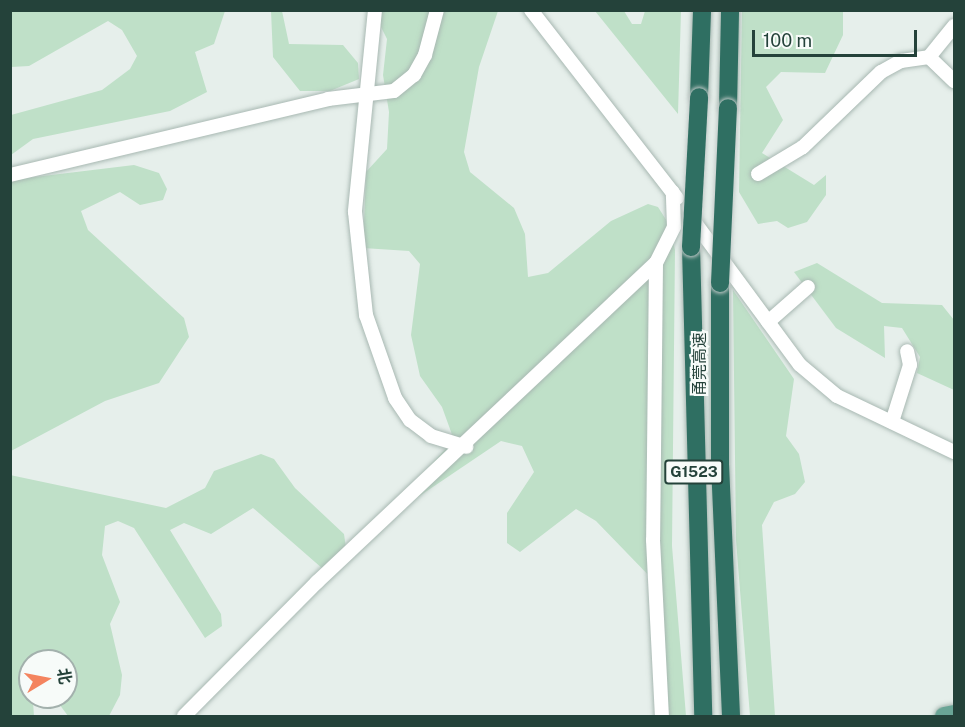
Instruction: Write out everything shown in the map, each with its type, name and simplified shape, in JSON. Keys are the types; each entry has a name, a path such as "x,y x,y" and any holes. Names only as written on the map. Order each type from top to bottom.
{"highway":[{"name":"甬莞高速","path":"702,10 691,248 700,697 703,717"},
{"name":"甬莞高速","path":"730,10 720,283 728,693 731,717"}],"main road":[{"path":"944,717 954,714"}],"street":[{"path":"375,10 355,212 366,315 395,398 410,420 431,436 466,447"},
{"path":"10,175 328,99 394,91 414,75 437,10"},
{"path":"531,10 673,192 800,365 837,396 954,452"},
{"path":"929,57 954,26"},
{"path":"758,174 803,147 881,72 911,57 929,57 954,81"},
{"path":"183,717 317,582 466,447 656,263 674,227 673,192"},
{"path":"656,263 653,540 662,717"},
{"path":"768,322 808,287"},
{"path":"892,422 910,365 907,351"}],"green space":[{"path":"11,10 225,11 214,44 195,52 207,92 170,111 33,139 11,155 11,115 102,90 130,69 137,56 122,30 108,21 29,66 11,67"},
{"path":"271,11 282,11 289,44 343,45 358,63 359,79 330,91 300,91 273,57"},
{"path":"373,11 498,11 479,67 464,152 470,172 514,208 525,234 528,277 548,273 611,221 648,204 658,207 670,226 675,250 672,546 686,716 668,716 656,583 596,521 576,509 520,552 507,543 507,513 534,472 522,446 501,441 418,497 421,475 454,440 442,407 420,376 411,335 420,264 409,251 363,248 366,172 387,149 389,112 383,75 387,39"},
{"path":"595,11 624,11 632,24 641,24 645,11 681,11 678,114"},
{"path":"742,11 843,11 843,35 825,73 781,72 766,87 783,120 762,153 814,185 826,175 826,195 807,222 788,228 777,221 758,224 739,192"},
{"path":"134,165 159,173 167,189 163,200 140,205 120,192 81,211 88,230 184,318 189,337 159,383 105,401 11,451 10,180"},
{"path":"817,263 882,303 942,305 954,320 954,390 917,373 920,357 902,328 884,326 885,358 836,328 794,272"},
{"path":"733,290 794,379 786,436 799,454 805,482 795,494 774,502 762,525 775,716 750,716 736,540"},
{"path":"261,454 274,459 295,488 344,534 346,548 323,569 253,508 211,534 184,523 170,530 221,614 222,626 205,638 134,528 118,521 105,526 102,555 120,602 110,624 122,675 120,695 109,716 68,716 63,709 78,709 78,649 18,649 18,709 33,709 34,716 11,716 10,475 166,508 205,488 214,471"}]}
